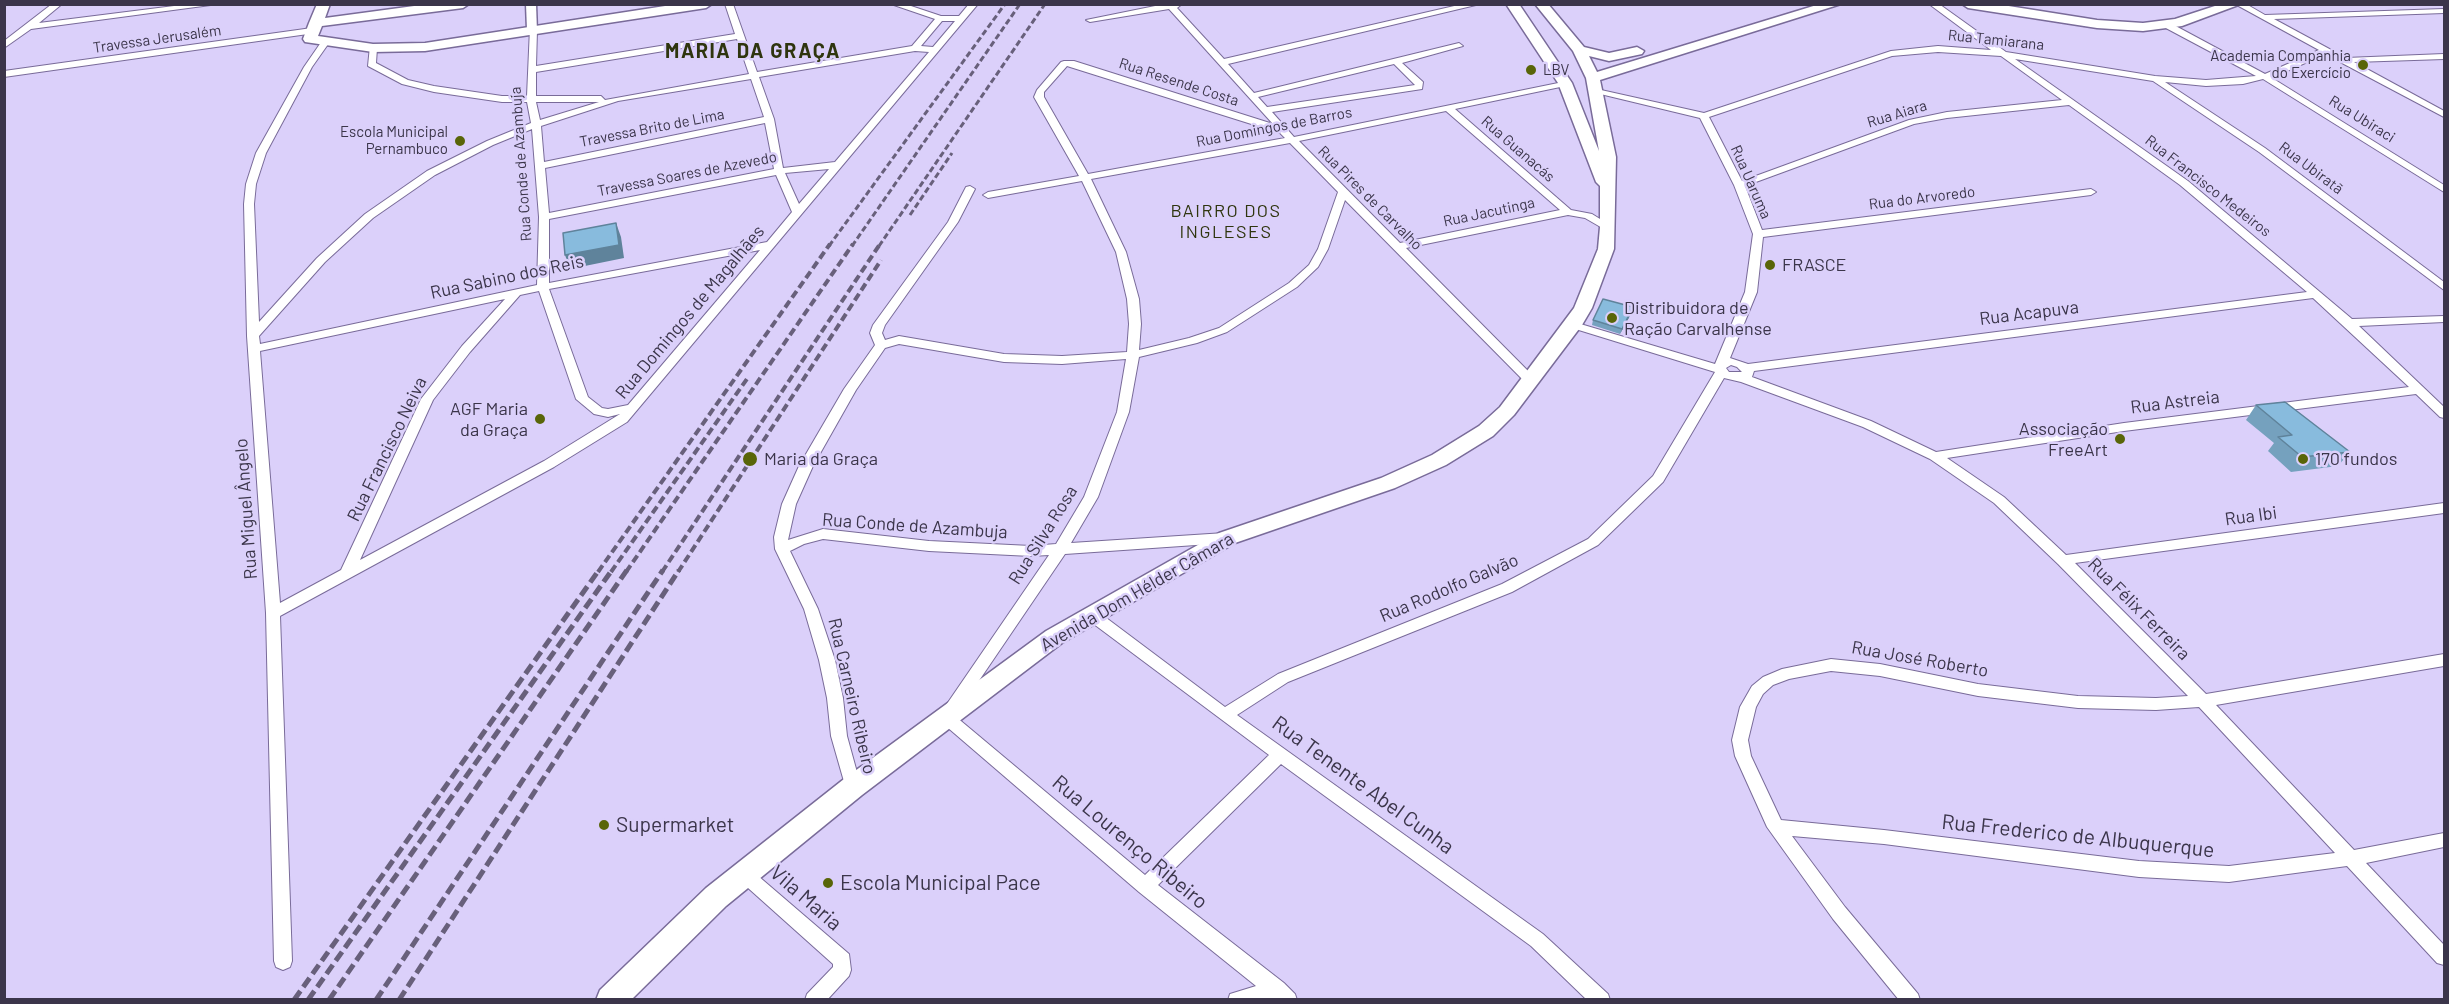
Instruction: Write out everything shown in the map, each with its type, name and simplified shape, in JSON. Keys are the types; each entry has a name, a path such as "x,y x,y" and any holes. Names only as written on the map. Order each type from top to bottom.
{"main road":[{"name":"Rua Miguel Ângelo","path":"313,31 324,4"},
{"name":"Rua Miguel Ângelo","path":"327,40 337,4"},
{"path":"313,31 331,22 463,4"},
{"path":"313,31 327,40 373,48 425,47 706,4"},
{"name":"Avenida Dom Hélder Câmara","path":"610,999 688,922 744,874 853,788 1053,637 1227,538 1388,483 1439,460 1486,431 1507,411 1573,325 1599,270 1606,249 1608,157 1594,84 1583,57 1541,4"},
{"path":"1583,57 1619,56 1798,4"},
{"path":"1594,84 1639,63 1835,4"},
{"path":"1968,4 2105,24 2167,25 2237,4"},
{"path":"2010,4 2075,15 2134,20 2163,18 2198,4"},
{"path":"1514,8 1553,46 1583,57 1639,63"},
{"name":"Avenida Dom Hélder Câmara","path":"1514,8 1565,83 1606,188"}],"street":[{"path":"4,46 58,4"},
{"path":"28,27 214,4"},
{"name":"Rua Conde de Azambuja","path":"531,4 533,30 531,100 536,124 544,217 543,287 582,399 598,411 608,412 636,406"},
{"path":"729,4 769,119 778,171 797,211"},
{"path":"895,4 940,18 960,19"},
{"name":"Rua Domingos de Magalhães","path":"273,614 549,464 608,430 636,406 797,211 974,4"},
{"path":"1223,62 1476,4"},
{"name":"Rua Francisco Medeiros","path":"1933,4 2184,183 2349,322 2445,414"},
{"path":"2237,4 2442,111"},
{"path":"1090,20 1174,5"},
{"name":"Rua Pires de Carvalho","path":"1174,5 1292,140 1531,381"},
{"path":"2264,17 2445,11"},
{"path":"915,48 940,18"},
{"name":"Rua Ubiraci","path":"2167,25 2265,77 2445,189"},
{"name":"Rua Miguel Ângelo","path":"308,67 313,31"},
{"name":"Travessa Jerusalém","path":"4,74 313,31"},
{"path":"531,70 741,36"},
{"name":"Rua Miguel Ângelo","path":"283,961 273,614 253,342 249,204 261,153 308,67 327,40"},
{"path":"1253,96 1459,46"},
{"path":"373,48 371,64 405,82 476,96 531,100 617,99"},
{"path":"253,342 321,260 369,216 431,173 536,124 617,99 915,48 933,50"},
{"name":"Rua Tamiarana","path":"1704,116 1891,54 1938,49 2006,54 2155,79 2206,82 2265,77 2284,71 2326,50"},
{"path":"2346,60 2445,56"},
{"path":"1265,110 1419,87 1420,84 1395,61"},
{"name":"Rua Resende Costa","path":"1042,89 1064,64 1071,63 1284,131"},
{"name":"Rua Ubiratã","path":"2155,79 2262,150 2445,287"},
{"name":"Rua Domingos de Barros","path":"988,195 1292,140 1565,83"},
{"path":"1594,84 1704,116"},
{"name":"Rua Silva Rosa","path":"946,717 1060,550 1091,497 1123,412 1132,355 1135,324 1133,299 1121,252 1085,177 1039,98 1042,89"},
{"name":"Rua Aiara","path":"1739,185 1912,122 1947,115 2072,102"},
{"name":"Rua Guanacás","path":"1449,108 1568,212"},
{"name":"Rua Uaruma","path":"1704,116 1739,185 1758,234 1751,292 1721,369"},
{"name":"Travessa Brito de Lima","path":"540,166 769,119"},
{"name":"Travessa Soares de Azevedo","path":"544,217 778,171 837,165"},
{"path":"881,345 876,333 886,311 953,222 970,189"},
{"path":"886,311 887,330 899,339 1004,358 1062,360 1132,355 1193,341 1222,330 1293,285 1313,267 1323,249 1343,192"},
{"name":"Rua do Arvoredo","path":"1758,234 2091,192"},
{"name":"Rua Jacutinga","path":"1397,247 1568,212 1608,220"},
{"name":"Rua Sabino dos Reis","path":"253,342 769,245"},
{"name":"Rua Francisco Neiva","path":"347,573 427,399 466,349 515,294"},
{"name":"Rua Acapuva","path":"1745,373 2317,294"},
{"path":"2349,322 2445,319"},
{"path":"1573,325 1721,369 1730,378 1745,373"},
{"path":"782,549 782,537 789,504 801,477 850,389 881,345 899,339"},
{"name":"Rua Rodolfo Galvão","path":"1225,715 1283,678 1508,588 1593,542 1658,479 1721,369"},
{"name":"Rua Félix Ferreira","path":"1745,373 1868,424 1935,456 1999,500 2063,560 2203,701 2445,957"},
{"name":"Rua Astreia","path":"1935,456 2124,427 2419,390"},
{"name":"Rua Ibi","path":"2063,560 2445,508"},
{"name":"Rua Conde de Azambuja","path":"782,549 808,537 823,534 975,550 1060,550 1227,538"},
{"name":"Rua Carneiro Ribeiro","path":"782,549 812,609 828,660 839,736 853,788"},
{"name":"Rua Tenente Abel Cunha","path":"1092,615 1225,715 1537,940 1601,999"},
{"name":"Rua José Roberto","path":"1911,999 1839,913 1776,827 1743,756 1740,740 1748,707 1757,690 1768,681 1787,673 1839,665 1880,670 1978,690 2078,702 2133,705 2203,701 2445,660"},
{"name":"Rua Lourenço Ribeiro","path":"946,717 1145,886 1282,994"},
{"path":"1145,886 1281,754"},
{"name":"Rua Frederico de Albuquerque","path":"1776,827 2150,870 2229,874 2350,858 2445,840"},
{"name":"Vila Maria","path":"744,874 842,960 842,970 814,999"},
{"path":"1237,999 1282,994"}],"building":[{"path":"616,223 619,245 565,255 563,233"},
{"name":"Distribuidora de Ração Carvalhense","path":"1603,299 1633,307 1622,329 1593,320"},
{"path":"2285,402 2350,452 2302,457 2278,437 2292,435 2256,405"}],"railway":[{"path":"829,246 1005,4"},
{"path":"852,246 1020,4"},
{"path":"879,246 1045,4"},
{"path":"910,215 952,153"},
{"path":"598,572 830,244"},
{"path":"626,572 853,244"},
{"path":"662,572 880,244"},
{"path":"678,572 881,260"},
{"path":"611,572 749,376"},
{"path":"294,1000 599,570"},
{"path":"308,1000 612,570"},
{"path":"329,1000 627,570"},
{"path":"376,1000 663,570"},
{"path":"399,1000 679,570"}],"place":[{"name":"Academia Companhia do Exercício","path":"2363,65"},
{"name":"LBV","path":"1531,70"},
{"name":"Escola Municipal Pernambuco","path":"460,141"},
{"name":"FRASCE","path":"1770,265"},
{"name":"Distribuidora de Ração Carvalhense","path":"1612,318"},
{"name":"AGF Maria da Graça","path":"540,419"},
{"name":"Associação FreeArt","path":"2120,439"},
{"name":"Maria da Graça","path":"750,459"},
{"name":"170 fundos","path":"2303,459"},
{"name":"Supermarket","path":"604,825"},
{"name":"Escola Municipal Pace","path":"828,883"}],"district":[{"name":"MARIA DA GRAÇA","path":"753,51"},
{"name":"BAIRRO DOS INGLESES","path":"1226,221"}]}
